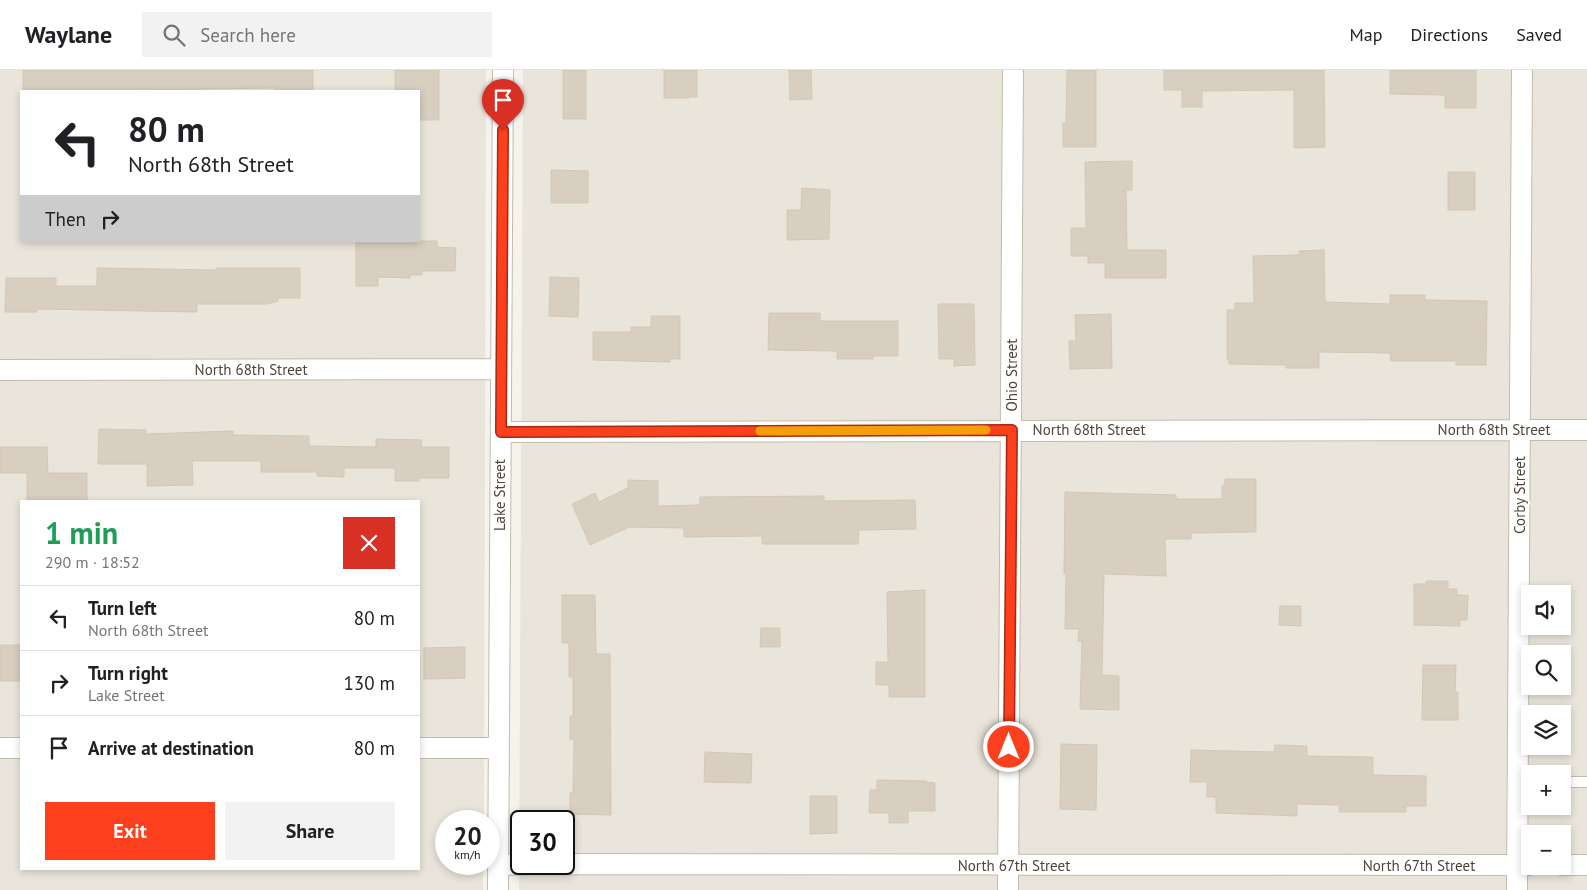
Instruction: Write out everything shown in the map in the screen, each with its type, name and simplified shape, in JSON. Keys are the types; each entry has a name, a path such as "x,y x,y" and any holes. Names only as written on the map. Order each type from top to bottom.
{"street":[{"name":"Lake Street","path":"498,810 503,70"},
{"name":"Ohio Street","path":"1008,890 1013,70"},
{"name":"Corby Street","path":"1522,70 1520,430 1524,825"},
{"name":"North 68th Street","path":"0,370 501,369"},
{"name":"North 68th Street","path":"501,432 1587,430"},
{"path":"0,748 20,748"},
{"path":"420,748 499,748"},
{"name":"North 67th Street","path":"500,866 539,864 1008,866 1521,865"},
{"path":"1571,865 1587,865"},
{"name":"Lake Street","path":"498,875 498,890"},
{"name":"Corby Street","path":"1517,890 1521,875"}],"lane":[{"path":"1572,782 1587,782"}],"shaded area":[{"path":"0,70 486,70 484,810 435,810 435,875 483,875 483,890 0,890"},
{"path":"523,70 1587,70 1587,890 519,890 519,875 575,875 575,810 519,810"}],"building":[{"path":"23,70 313,70 313,90 274,90 274,88 23,90"},
{"path":"395,70 439,70 439,120 420,120 420,90 395,90"},
{"path":"563,70 586,70 586,119 563,119"},
{"path":"664,70 697,70 697,97 664,98"},
{"path":"789,70 811,70 812,99 790,100"},
{"path":"1067,70 1096,70 1096,147 1063,147 1063,123 1066,123"},
{"path":"1164,70 1324,70 1325,147 1294,148 1294,90 1202,91 1202,107 1182,107 1182,90 1164,90"},
{"path":"1390,70 1476,70 1476,108 1445,108 1445,95 1390,94"},
{"path":"1132,161 1132,190 1126,190 1127,250 1166,250 1166,278 1105,278 1105,263 1088,263 1088,256 1071,256 1071,228 1086,228 1085,162"},
{"path":"551,170 588,171 588,203 551,203"},
{"path":"1448,172 1475,172 1475,210 1448,210"},
{"path":"802,188 830,190 829,239 787,240 787,210 801,210"},
{"path":"420,241 437,241 437,247 456,248 455,271 422,271 422,275 410,275 410,278 378,277 378,286 356,286 356,243 416,243"},
{"path":"1324,250 1325,302 1390,304 1390,295 1425,295 1425,300 1487,301 1486,365 1456,365 1456,361 1391,361 1390,353 1319,352 1319,368 1286,368 1286,365 1229,364 1229,359 1227,359 1227,310 1235,310 1235,303 1254,303 1253,256 1299,255 1299,251"},
{"path":"97,268 217,270 217,268 300,268 300,298 278,298 278,301 267,304 197,304 197,312 37,309 37,312 5,312 6,278 56,278 56,286 97,286"},
{"path":"550,277 579,278 578,317 549,316"},
{"path":"938,304 974,304 975,365 954,366 954,359 939,359"},
{"path":"769,313 820,313 820,321 898,321 898,356 873,356 873,359 837,359 837,351 768,350"},
{"path":"1111,314 1112,368 1070,369 1069,341 1076,341 1075,315"},
{"path":"651,316 680,316 680,359 670,359 670,362 593,360 593,332 631,332 631,327 651,327"},
{"path":"99,429 146,430 146,434 233,431 233,435 309,436 309,446 376,447 376,439 422,440 421,447 449,447 449,478 419,478 419,481 395,481 395,468 344,468 344,477 317,476 317,472 261,472 261,461 192,461 193,485 147,486 147,464 98,464"},
{"path":"0,447 47,447 48,473 87,473 87,500 27,500 27,473 0,473"},
{"path":"1225,479 1256,479 1256,532 1191,533 1191,539 1165,539 1166,576 1104,574 1102,675 1119,676 1119,710 1080,709 1082,641 1078,641 1079,629 1065,629 1065,492 1176,495 1176,499 1222,499 1222,486 1225,486"},
{"path":"628,480 658,481 658,506 700,505 700,497 824,496 824,501 915,500 916,529 859,530 858,544 762,544 762,536 684,537 684,528 629,527 590,545 572,504 595,493 599,502 628,488"},
{"path":"1426,581 1448,581 1448,589 1457,589 1457,595 1468,595 1467,620 1460,620 1460,626 1414,625 1414,584 1426,584"},
{"path":"925,590 925,697 889,697 889,685 876,685 876,662 888,662 887,592"},
{"path":"562,595 595,595 596,654 610,654 611,815 575,814 575,810 570,810 570,793 573,793 574,739 570,739 570,716 573,716 573,677 569,677 569,643 562,643"},
{"path":"1280,606 1301,606 1301,626 1279,625"},
{"path":"761,628 780,628 780,647 760,647"},
{"path":"0,645 20,645 20,681 0,681"},
{"path":"465,647 465,678 424,679 424,648"},
{"path":"1423,665 1456,665 1455,692 1458,692 1458,720 1422,720"},
{"path":"1061,744 1097,745 1096,810 1060,809"},
{"path":"1275,745 1307,746 1307,756 1373,757 1373,775 1426,776 1426,806 1406,806 1406,812 1339,812 1339,805 1297,804 1297,816 1216,813 1216,797 1207,797 1207,782 1190,782 1191,750 1274,752"},
{"path":"705,752 752,754 751,783 704,782"},
{"path":"877,780 935,783 935,811 908,811 908,823 889,823 889,813 869,813 870,790 877,790"},
{"path":"810,796 837,796 837,833 810,834"}],"slow traffic":[{"path":"760,431 986,430"}],"route":[{"path":"503,130 501,432 1012,430 1009,747"}]}
